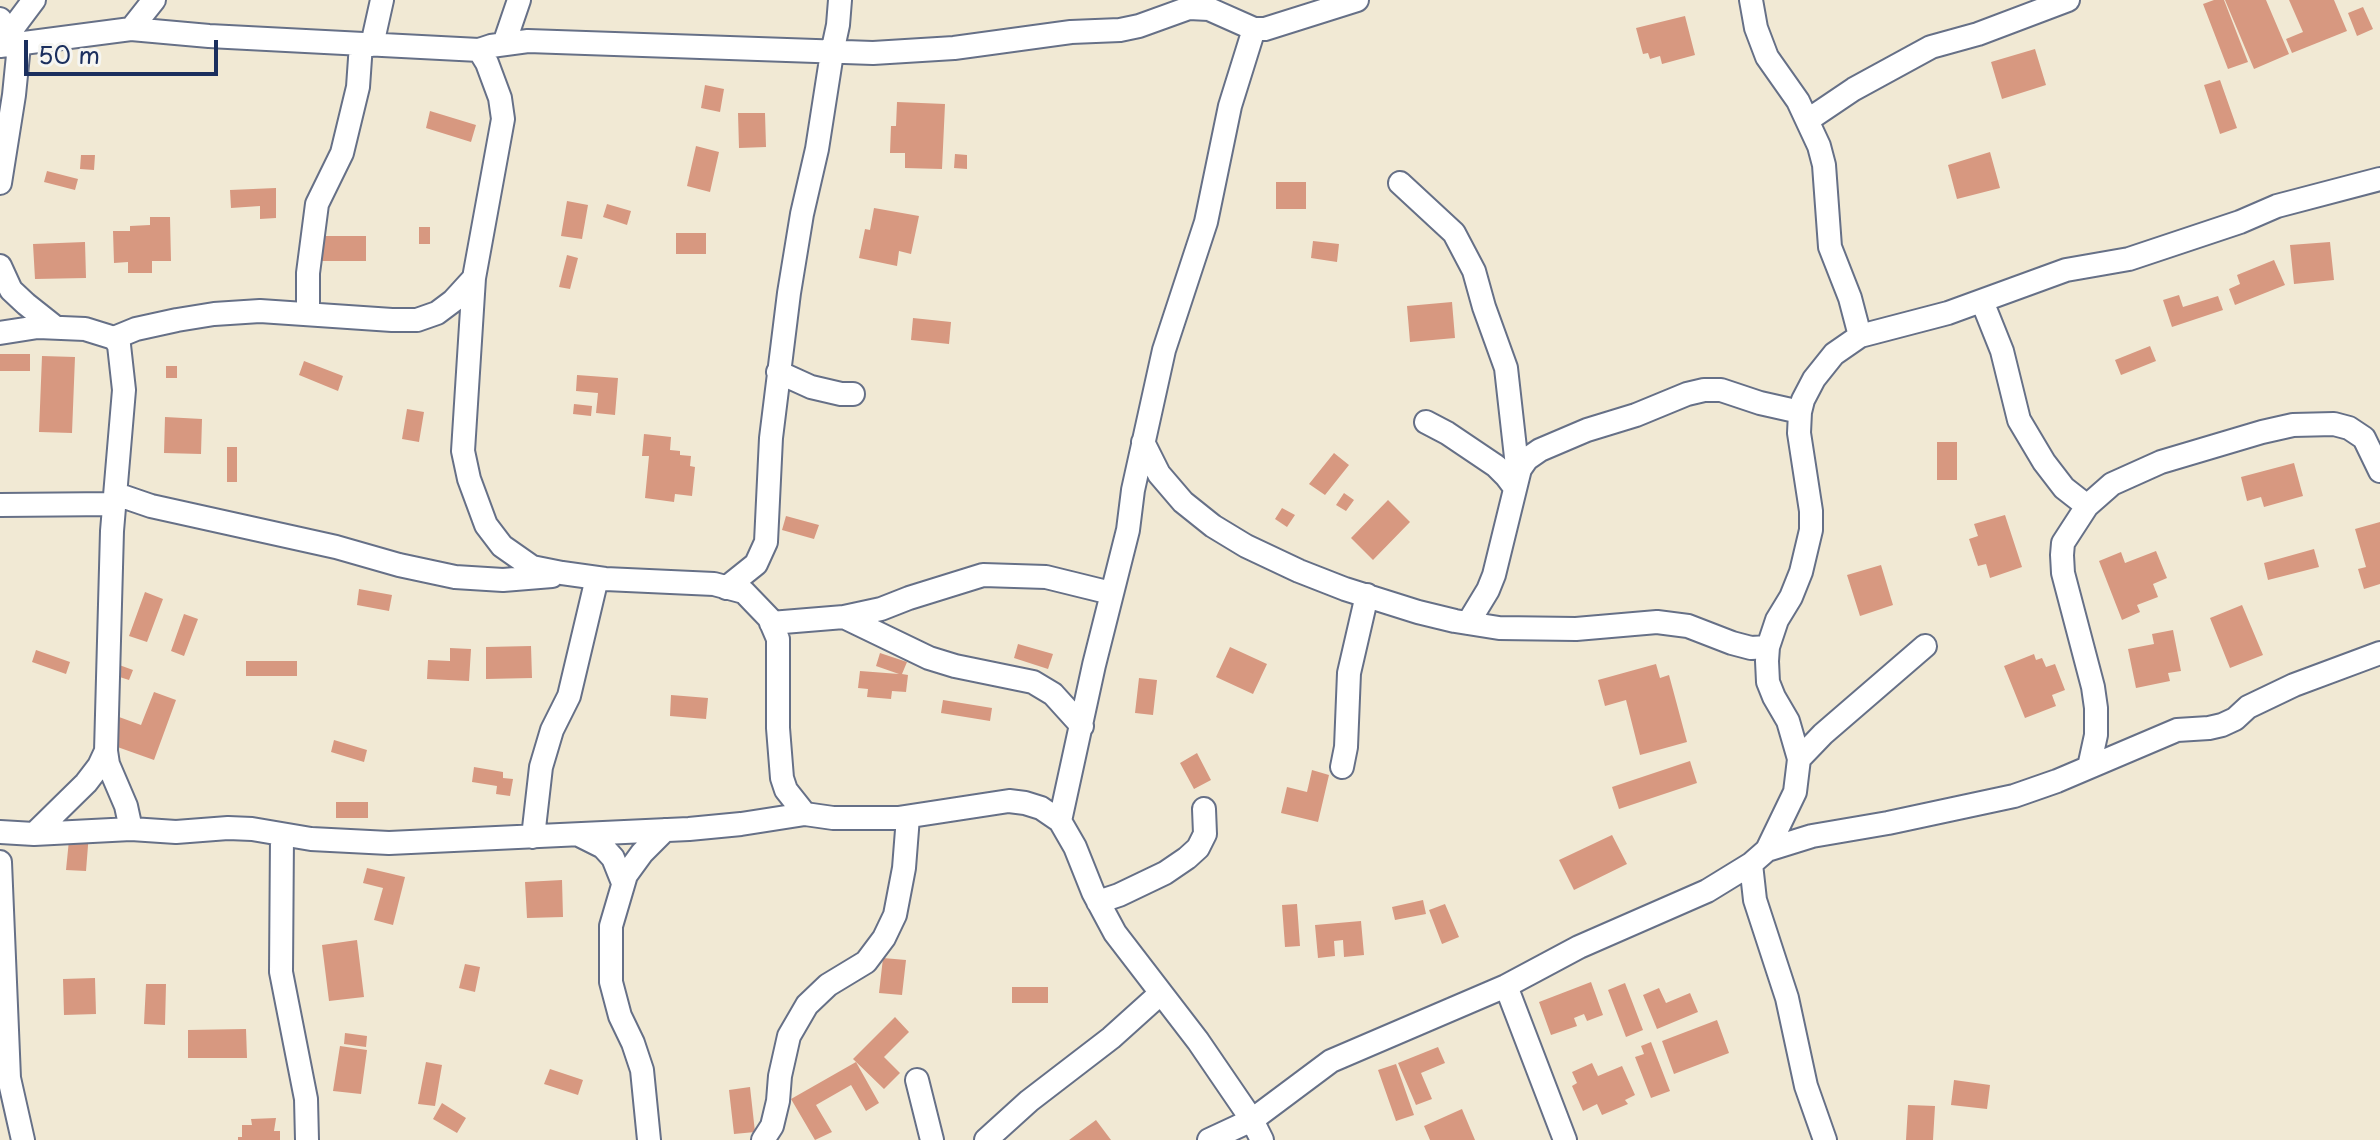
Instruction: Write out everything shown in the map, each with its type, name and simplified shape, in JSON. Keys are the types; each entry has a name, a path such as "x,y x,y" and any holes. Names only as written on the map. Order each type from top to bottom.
{"street":[{"path":"0,183 14,95 7,36 34,0"},
{"path":"131,29 154,0"},
{"path":"308,313 308,273 317,204 342,153 367,44 382,0"},
{"path":"504,44 519,0"},
{"path":"726,588 756,564 766,542 778,372 840,0"},
{"path":"7,36 131,29 479,50 528,41 873,53 954,48 1071,32 1120,30 1189,8 1209,9 1254,29 1275,26 1357,0"},
{"path":"1751,0 1756,28 1767,57 1798,101 1824,165 1830,247 1850,298 1860,336"},
{"path":"1808,120 1854,89 1931,47 1978,34 2068,0"},
{"path":"1060,821 1128,530 1143,442 1164,350 1206,222 1230,106 1254,29"},
{"path":"479,50 500,98 503,119 474,278 463,451 469,479 486,525 502,546 532,567 597,578 714,584 744,592 759,606 778,639 778,728 782,778 786,790 805,814"},
{"path":"1825,1140 1806,1086 1787,998 1755,900 1759,857 1795,792 1799,759 1788,721 1768,682 1767,661 1777,620 1801,572 1811,530 1799,433 1800,412 1807,392 1834,354 1860,336 1926,319 2066,270 2129,259 2240,222 2277,206 2380,179"},
{"path":"1400,183 1454,233 1474,271 1506,368 1516,482"},
{"path":"0,266 11,290 55,327"},
{"path":"114,338 136,329 177,320 260,311 392,320 426,318 453,301 474,278"},
{"path":"1982,301 2002,351 2019,420 2064,488 2087,506"},
{"path":"0,333 55,327 85,329 114,338 119,345 124,390 115,499 106,751 131,829"},
{"path":"778,372 811,387 853,394"},
{"path":"1468,623 1494,575 1516,482 1527,459 1540,450 1559,440 1704,390 1721,390 1800,412"},
{"path":"1426,422 1447,433 1516,482"},
{"path":"2089,767 2096,735 2096,708 2063,573 2062,555 2063,543 2087,506 2112,484 2161,462 2293,425 2334,424 2349,428 2364,438 2380,471"},
{"path":"1143,442 1159,474 1183,502 1213,526 1246,546 1299,571 1418,612 1499,628 1537,630 1657,622 1688,626 1751,648 1768,647"},
{"path":"0,505 115,499 336,547 455,577 503,580 567,574"},
{"path":"771,623 844,617 881,609 983,575 1046,577 1111,593"},
{"path":"533,837 541,767 552,730 569,696 597,578"},
{"path":"1342,767 1346,747 1349,673 1367,595"},
{"path":"844,617 929,658 1033,682 1053,694 1082,726"},
{"path":"1799,759 1823,734 1925,646"},
{"path":"1209,1140 1257,1130 1331,1061 1506,986 1579,947 1707,891 1759,857 1812,836 2014,796 2177,730 2222,725 2235,719 2248,707 2294,685 2380,653"},
{"path":"34,834 86,783 106,751"},
{"path":"0,832 34,834 131,829 176,832 228,828 311,839 389,843 665,830 741,824 805,814 864,820 908,817 1009,801 1025,803 1041,808 1060,821 1115,933 1198,1041 1257,1130"},
{"path":"1098,902 1165,873 1187,858 1198,848 1205,834 1204,809"},
{"path":"763,1140 772,1126 789,1036 807,1005 828,985 866,962 884,938 895,915 908,817"},
{"path":"649,1140 642,1070 620,1016 611,982 611,926 626,875 665,830"},
{"path":"578,834 603,847 613,858 623,883"},
{"path":"282,836 281,972 306,1099 307,1140"},
{"path":"0,862 4,1078 23,1140"},
{"path":"1506,986 1565,1140"},
{"path":"986,1140 1161,993"},
{"path":"917,1080 932,1140"}],"building":[{"path":"2224,0 2248,62 2228,69 2203,4"},
{"path":"2225,0 2266,0 2289,54 2254,69"},
{"path":"2289,0 2334,0 2347,31 2292,53 2286,39 2303,32"},
{"path":"2363,7 2373,29 2357,36 2348,13"},
{"path":"1685,16 1695,55 1662,64 1660,56 1650,59 1648,53 1643,54 1636,28"},
{"path":"2035,49 2046,85 2002,99 1991,62"},
{"path":"2220,80 2237,128 2220,134 2204,85"},
{"path":"705,85 724,89 720,112 701,108"},
{"path":"897,102 945,104 942,169 905,168 905,153 890,153 891,126 896,126"},
{"path":"430,111 476,125 471,142 426,128"},
{"path":"738,113 765,113 766,147 739,148"},
{"path":"696,146 719,152 710,192 687,186"},
{"path":"1990,152 2000,188 1957,199 1948,165"},
{"path":"955,154 967,155 967,169 954,168"},
{"path":"81,155 95,155 94,170 80,169"},
{"path":"47,171 78,179 75,190 44,182"},
{"path":"1276,182 1306,182 1306,209 1276,209"},
{"path":"276,188 276,218 260,219 260,206 231,208 230,190"},
{"path":"567,201 588,205 582,239 561,236"},
{"path":"607,204 631,211 627,225 603,217"},
{"path":"874,208 919,216 911,254 899,251 897,266 859,258 865,229 870,230"},
{"path":"150,217 170,217 171,261 152,261 152,273 128,273 128,262 114,263 113,231 130,231 130,226 150,225"},
{"path":"419,227 430,227 430,244 419,244"},
{"path":"676,233 706,233 706,254 676,254"},
{"path":"319,236 366,236 366,261 319,261"},
{"path":"1313,241 1339,244 1337,262 1311,258"},
{"path":"85,242 86,278 35,279 33,244"},
{"path":"2330,242 2334,280 2294,284 2290,245"},
{"path":"567,255 578,258 570,289 559,287"},
{"path":"2274,260 2285,285 2235,305 2229,289 2240,284 2237,275"},
{"path":"2179,295 2183,307 2218,296 2223,310 2172,327 2163,300"},
{"path":"1452,302 1455,338 1410,342 1407,306"},
{"path":"913,318 951,322 949,344 911,340"},
{"path":"2150,346 2156,361 2121,375 2115,360"},
{"path":"0,354 30,354 30,371 0,371"},
{"path":"42,356 75,357 72,433 39,432"},
{"path":"304,361 343,376 338,391 299,375"},
{"path":"166,366 177,366 177,378 166,378"},
{"path":"577,375 618,378 615,415 596,413 598,393 576,391"},
{"path":"574,404 592,406 591,416 573,414"},
{"path":"407,409 424,412 419,442 402,439"},
{"path":"165,417 202,419 201,454 164,453"},
{"path":"644,434 671,437 670,450 691,456 690,466 695,467 692,496 675,494 674,502 645,498 649,456 642,456"},
{"path":"1937,442 1957,442 1957,480 1937,480"},
{"path":"227,447 237,447 237,482 227,482"},
{"path":"1334,453 1349,465 1325,495 1309,484"},
{"path":"2294,463 2303,496 2264,507 2261,497 2247,501 2241,477"},
{"path":"1344,493 1354,500 1346,511 1336,505"},
{"path":"1388,500 1410,522 1373,560 1351,538"},
{"path":"1282,508 1295,515 1287,527 1275,519"},
{"path":"2005,515 2022,567 1990,578 1986,564 1978,566 1969,539 1978,536 1974,524"},
{"path":"786,516 819,525 814,539 782,530"},
{"path":"2380,522 2380,584 2364,589 2358,569 2366,567 2355,529"},
{"path":"2314,549 2319,567 2268,580 2264,563"},
{"path":"2156,551 2167,578 2153,584 2158,597 2137,605 2140,612 2122,620 2099,561 2121,552 2125,563"},
{"path":"1881,565 1893,605 1860,616 1847,575"},
{"path":"359,589 392,595 389,611 357,605"},
{"path":"145,592 163,599 147,642 129,636"},
{"path":"2242,605 2263,655 2230,668 2210,618"},
{"path":"184,614 198,619 184,656 171,651"},
{"path":"2173,630 2181,671 2168,673 2170,681 2136,688 2128,649 2154,644 2152,634"},
{"path":"1018,644 1053,654 1048,669 1014,658"},
{"path":"531,646 532,678 486,679 486,647"},
{"path":"1230,647 1267,664 1253,694 1216,677"},
{"path":"450,648 471,649 469,681 427,679 428,660 450,661"},
{"path":"36,650 70,662 66,674 32,662"},
{"path":"880,653 907,662 902,674 908,675 906,692 892,691 891,699 867,697 868,689 858,688 860,671 899,674 876,666"},
{"path":"2034,654 2036,660 2042,658 2046,667 2055,664 2065,690 2052,695 2056,706 2025,718 2004,666"},
{"path":"246,661 297,661 297,676 246,676"},
{"path":"111,662 133,670 129,680 107,673"},
{"path":"1656,664 1660,678 1669,675 1687,742 1640,755 1626,700 1605,706 1598,680"},
{"path":"1139,678 1157,680 1153,715 1135,713"},
{"path":"154,692 176,700 154,760 109,744 119,717 141,725"},
{"path":"671,695 708,698 706,719 670,716"},
{"path":"943,700 992,708 990,721 941,713"},
{"path":"334,740 367,750 364,762 331,752"},
{"path":"1197,753 1211,780 1194,789 1180,763"},
{"path":"1690,761 1697,783 1619,809 1612,787"},
{"path":"474,767 503,772 503,778 513,779 510,796 496,794 497,786 472,782"},
{"path":"1312,770 1329,775 1318,822 1281,813 1287,787 1307,792"},
{"path":"336,802 368,802 368,818 336,818"},
{"path":"70,830 89,833 86,871 66,870"},
{"path":"1612,835 1627,864 1574,890 1559,860"},
{"path":"367,868 405,877 393,925 374,920 383,888 363,883"},
{"path":"562,880 563,917 527,918 525,882"},
{"path":"1423,900 1426,914 1395,920 1392,907"},
{"path":"1297,904 1300,946 1285,947 1282,905"},
{"path":"1445,904 1459,937 1442,944 1429,910"},
{"path":"1361,921 1364,955 1344,957 1343,940 1334,941 1335,956 1318,958 1315,925"},
{"path":"357,940 364,997 329,1001 322,945"},
{"path":"883,958 906,960 902,995 879,993"},
{"path":"465,964 480,967 475,992 459,988"},
{"path":"95,978 96,1014 64,1015 63,979"},
{"path":"1591,982 1603,1015 1587,1021 1584,1014 1574,1018 1577,1026 1551,1035 1539,1002"},
{"path":"1625,983 1643,1030 1626,1037 1608,990"},
{"path":"146,984 166,984 165,1025 144,1024"},
{"path":"1012,987 1048,987 1048,1003 1012,1003"},
{"path":"1659,988 1666,1003 1690,993 1698,1012 1657,1029 1643,995"},
{"path":"895,1017 909,1032 884,1057 900,1073 884,1089 853,1059"},
{"path":"1717,1020 1729,1053 1674,1074 1662,1041"},
{"path":"246,1029 247,1058 188,1058 188,1030"},
{"path":"345,1033 367,1036 366,1047 344,1044"},
{"path":"1651,1042 1670,1091 1651,1098 1635,1057 1644,1054 1641,1046"},
{"path":"340,1046 367,1050 361,1094 333,1091"},
{"path":"1438,1047 1445,1063 1421,1073 1432,1099 1416,1105 1398,1063"},
{"path":"426,1062 442,1065 435,1106 418,1104"},
{"path":"856,1062 879,1103 866,1111 851,1085 816,1105 832,1132 815,1140 791,1099"},
{"path":"1592,1063 1598,1076 1622,1066 1635,1095 1625,1100 1628,1104 1602,1115 1597,1104 1583,1111 1572,1086 1577,1083 1572,1072"},
{"path":"1396,1064 1414,1115 1396,1121 1378,1070"},
{"path":"550,1069 583,1080 578,1095 544,1084"},
{"path":"1954,1080 1990,1085 1987,1109 1951,1105"},
{"path":"750,1087 755,1132 734,1134 729,1090"},
{"path":"442,1103 466,1118 457,1133 433,1119"},
{"path":"1908,1105 1935,1106 1933,1140 1906,1140"},
{"path":"1462,1109 1475,1140 1430,1140 1424,1126"},
{"path":"276,1118 274,1131 280,1131 280,1140 238,1140 242,1137 242,1125 252,1125 251,1119"},
{"path":"1096,1120 1111,1140 1069,1140"}]}
